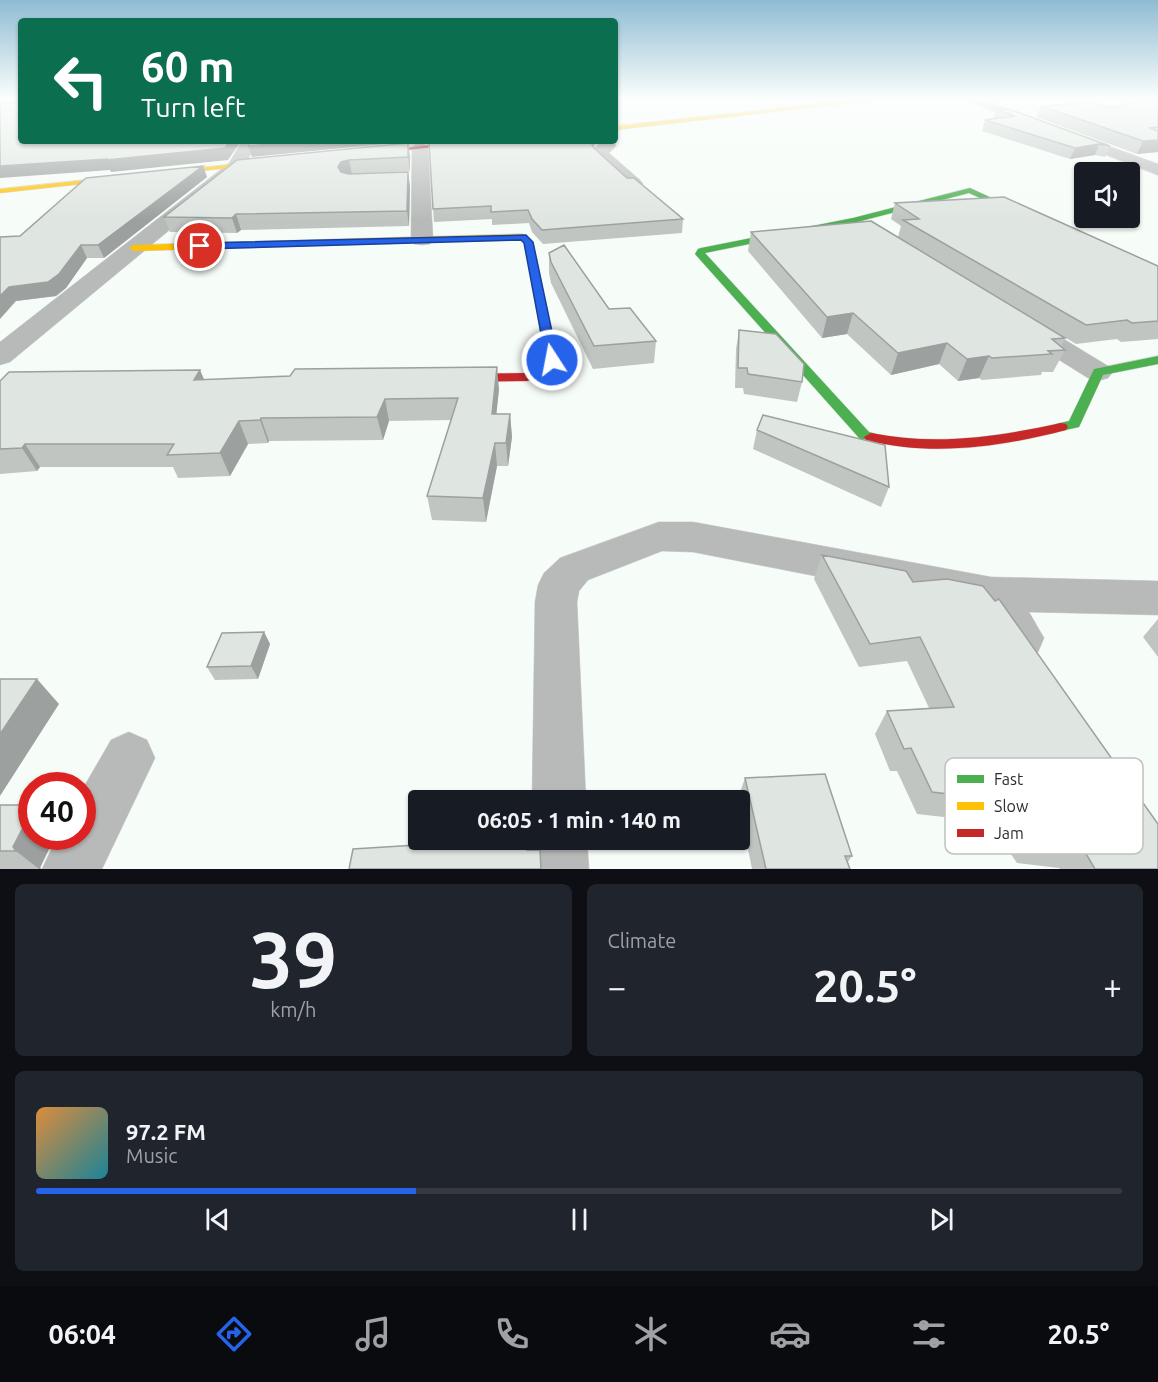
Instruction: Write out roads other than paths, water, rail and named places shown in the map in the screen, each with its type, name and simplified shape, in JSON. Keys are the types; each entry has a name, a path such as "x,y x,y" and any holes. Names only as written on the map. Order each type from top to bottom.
{"street":[{"path":"1074,139 1158,170"},
{"path":"0,356 236,166 248,144"},
{"path":"354,154 452,144"},
{"path":"607,144 608,146 601,150 601,154 634,184"},
{"path":"420,147 422,240"},
{"path":"0,192 283,161"},
{"path":"398,179 421,178"},
{"path":"1040,222 970,190 853,220 709,248 700,254 865,436 885,443 910,446 1004,441 1074,424 1098,372"},
{"path":"853,220 882,239"},
{"path":"134,248 520,237 527,239 552,360 547,372 539,375 433,379"},
{"path":"1010,317 1098,372 1158,360"},
{"path":"559,790 556,602 559,585 574,569 659,536 674,535 991,594 1158,598"},
{"path":"991,594 1044,670"},
{"path":"71,869 129,758"},
{"path":"559,850 560,869"}]}
